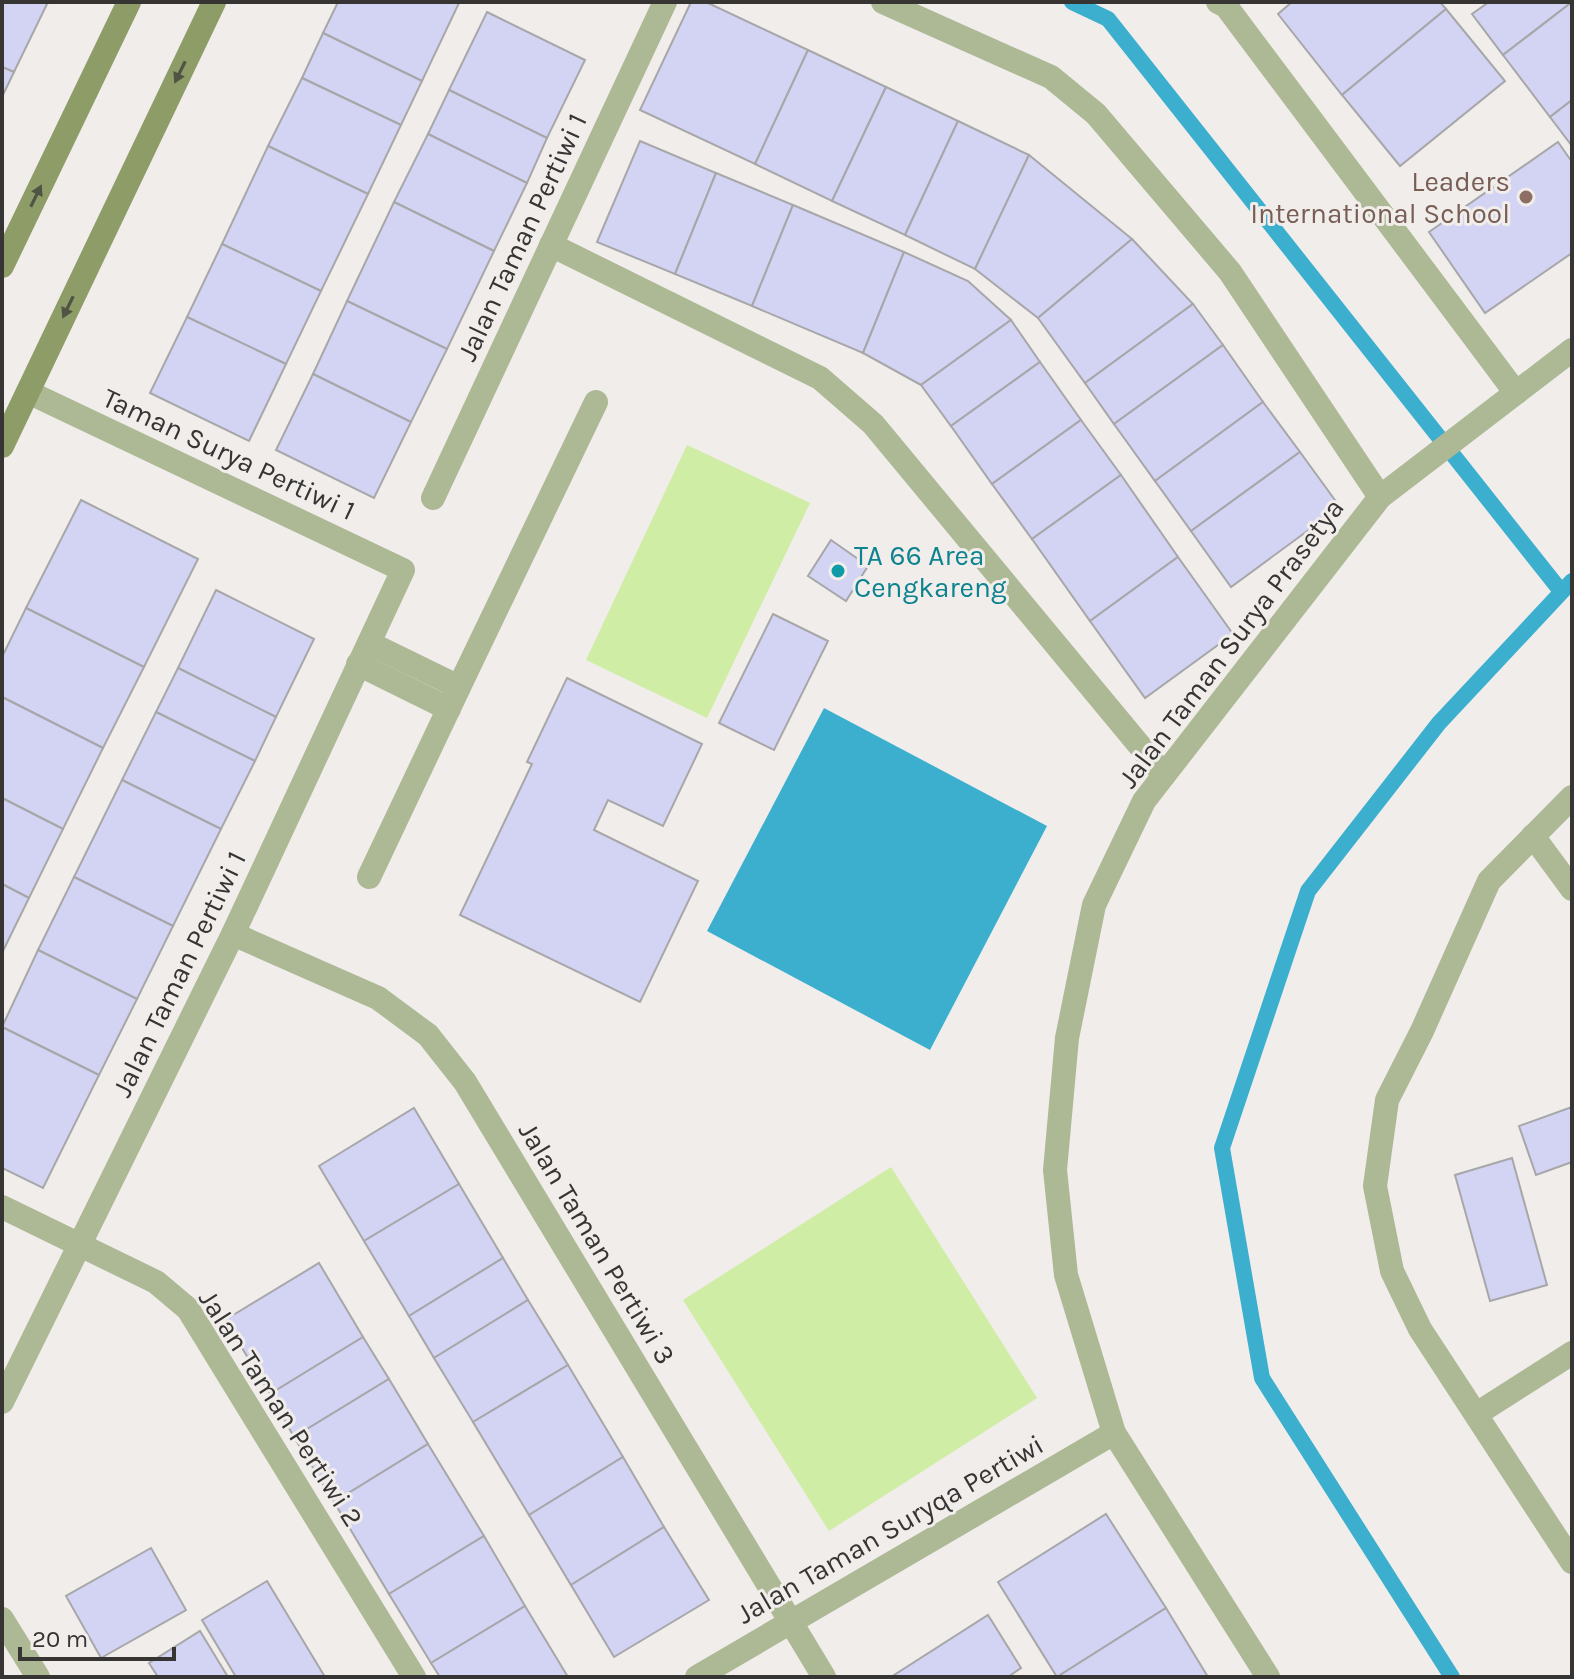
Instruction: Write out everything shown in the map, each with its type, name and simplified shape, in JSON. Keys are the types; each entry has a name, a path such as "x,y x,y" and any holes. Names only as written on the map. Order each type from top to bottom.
{"street":[{"path":"2,266 129,2"},
{"path":"2,446 214,2"},
{"name":"Jalan Taman Pertiwi 1","path":"433,498 665,2"},
{"path":"883,2 1051,77 1096,114 1230,272 1380,497"},
{"path":"1224,3 1516,393"},
{"path":"551,245 820,378 852,405 883,436 1164,775"},
{"name":"Jalan Taman Surya Prasetya","path":"1268,1677 1114,1433 1066,1275 1055,1170 1067,1038 1094,905 1144,801 1380,497 1472,423 1572,350"},
{"name":"Taman Surya Pertiwi 1","path":"28,392 403,570"},
{"path":"369,877 596,402"},
{"name":"Jalan Taman Pertiwi 1","path":"2,1402 233,934 403,570"},
{"path":"364,654 454,698"},
{"path":"1572,797 1489,881 1422,1031 1387,1100 1375,1186 1392,1271 1420,1329 1478,1413 1572,1562"},
{"path":"1533,836 1572,889"},
{"name":"Jalan Taman Pertiwi 3","path":"233,934 378,998 428,1035 465,1082 824,1676"},
{"name":"Jalan Taman Pertiwi 2","path":"2,1207 156,1282 188,1309 414,1677"},
{"path":"1478,1413 1572,1353"},
{"name":"Jalan Taman Suryqa Pertiwi","path":"697,1677 790,1619 1114,1433"},
{"path":"2,1619 38,1677"}],"green space":[{"path":"687,445 810,503 707,718 586,660"},
{"path":"891,1167 1037,1398 829,1531 683,1300"}],"water":[{"path":"824,708 1047,826 930,1050 707,931"}],"building":[{"path":"2,2 48,2 14,72 2,67"},
{"path":"338,2 459,3 422,81 323,33"},
{"path":"691,2 706,2 808,50 755,164 640,110"},
{"path":"1292,2 1440,2 1446,9 1342,95 1278,14"},
{"path":"1489,2 1572,2 1503,55 1472,14"},
{"path":"1572,2 1572,100 1550,117 1503,55"},
{"path":"1446,9 1505,81 1400,166 1342,95"},
{"path":"487,12 585,60 547,138 449,90"},
{"path":"323,33 422,81 401,125 302,78"},
{"path":"808,50 886,87 832,201 755,164"},
{"path":"2,67 14,72 2,97"},
{"path":"302,78 401,125 368,194 268,146"},
{"path":"886,87 958,121 905,235 832,201"},
{"path":"449,90 547,138 527,183 428,134"},
{"path":"1572,100 1572,146 1550,117"},
{"path":"958,121 1029,155 975,269 905,235"},
{"path":"428,134 527,183 494,251 394,202"},
{"path":"640,141 716,173 675,274 597,242"},
{"name":"Leaders International School","path":"1558,142 1572,162 1572,253 1485,313 1429,232"},
{"path":"268,146 368,194 321,291 222,244"},
{"path":"1029,155 1132,239 1038,318 975,269"},
{"path":"716,173 793,205 752,306 675,274"},
{"path":"394,202 494,251 447,349 347,301"},
{"path":"793,205 904,252 863,353 752,306"},
{"path":"1132,239 1193,304 1085,383 1038,318"},
{"path":"222,244 321,291 286,364 187,317"},
{"path":"904,252 968,281 1011,320 921,385 863,353"},
{"path":"347,301 447,349 411,422 313,374"},
{"path":"1193,304 1223,345 1114,424 1085,383"},
{"path":"187,317 286,364 249,441 150,393"},
{"path":"1011,320 1040,362 951,426 921,385"},
{"path":"1223,345 1263,402 1155,481 1114,424"},
{"path":"1040,362 1081,420 992,484 951,426"},
{"path":"313,374 411,422 374,498 276,450"},
{"path":"1263,402 1300,452 1191,531 1155,481"},
{"path":"1081,420 1121,475 1032,539 992,484"},
{"path":"1300,452 1340,507 1231,587 1191,531"},
{"path":"1121,475 1178,557 1090,621 1032,539"},
{"path":"81,500 198,559 144,667 26,608"},
{"name":"TA 66 Area Cengkareng","path":"831,540 868,566 846,601 808,576"},
{"path":"1178,557 1233,634 1145,698 1090,621"},
{"path":"216,590 314,639 276,717 178,668"},
{"path":"26,608 144,667 103,748 2,697 2,657"},
{"path":"773,614 828,641 774,750 719,723"},
{"path":"178,668 276,717 255,761 156,712"},
{"path":"567,678 702,744 663,826 608,800 594,830 698,881 640,1002 460,915 532,764 527,762"},
{"path":"2,697 103,748 63,829 2,798"},
{"path":"156,712 255,761 221,829 122,780"},
{"path":"122,780 221,829 173,926 74,877"},
{"path":"2,798 63,829 29,898 2,884"},
{"path":"74,877 173,926 137,999 38,950"},
{"path":"2,884 29,898 2,953"},
{"path":"38,950 137,999 99,1075 2,1027"},
{"path":"2,1027 99,1075 43,1188 2,1168"},
{"path":"1572,1107 1572,1162 1536,1175 1519,1126"},
{"path":"414,1108 459,1184 364,1241 319,1166"},
{"path":"1512,1158 1547,1285 1490,1301 1455,1175"},
{"path":"459,1184 503,1258 409,1316 364,1241"},
{"path":"503,1258 528,1300 434,1358 409,1316"},
{"path":"319,1263 363,1337 270,1394 225,1320"},
{"path":"528,1300 568,1365 473,1422 434,1358"},
{"path":"363,1337 389,1379 294,1437 270,1394"},
{"path":"568,1365 623,1457 529,1515 473,1422"},
{"path":"389,1379 428,1444 334,1502 294,1437"},
{"path":"428,1444 484,1536 389,1594 334,1502"},
{"path":"623,1457 664,1527 571,1585 529,1515"},
{"path":"1106,1514 1166,1608 1057,1677 998,1582"},
{"path":"664,1527 709,1600 614,1657 571,1585"},
{"path":"484,1536 525,1606 431,1663 389,1594"},
{"path":"151,1548 186,1610 101,1658 66,1596"},
{"path":"267,1581 325,1677 236,1677 202,1620"},
{"path":"525,1606 568,1677 440,1677 431,1663"},
{"path":"1166,1608 1208,1677 1057,1677"},
{"path":"988,1615 1021,1668 1008,1677 891,1677"},
{"path":"200,1631 228,1677 158,1677 149,1663"}],"waterway":[{"path":"1072,2 1108,19 1560,590"},
{"path":"1452,1677 1262,1378 1222,1148 1308,891 1439,723 1572,581"}],"place":[{"name":"Leaders International School","path":"1526,197"},
{"name":"TA 66 Area Cengkareng","path":"838,571"}]}
